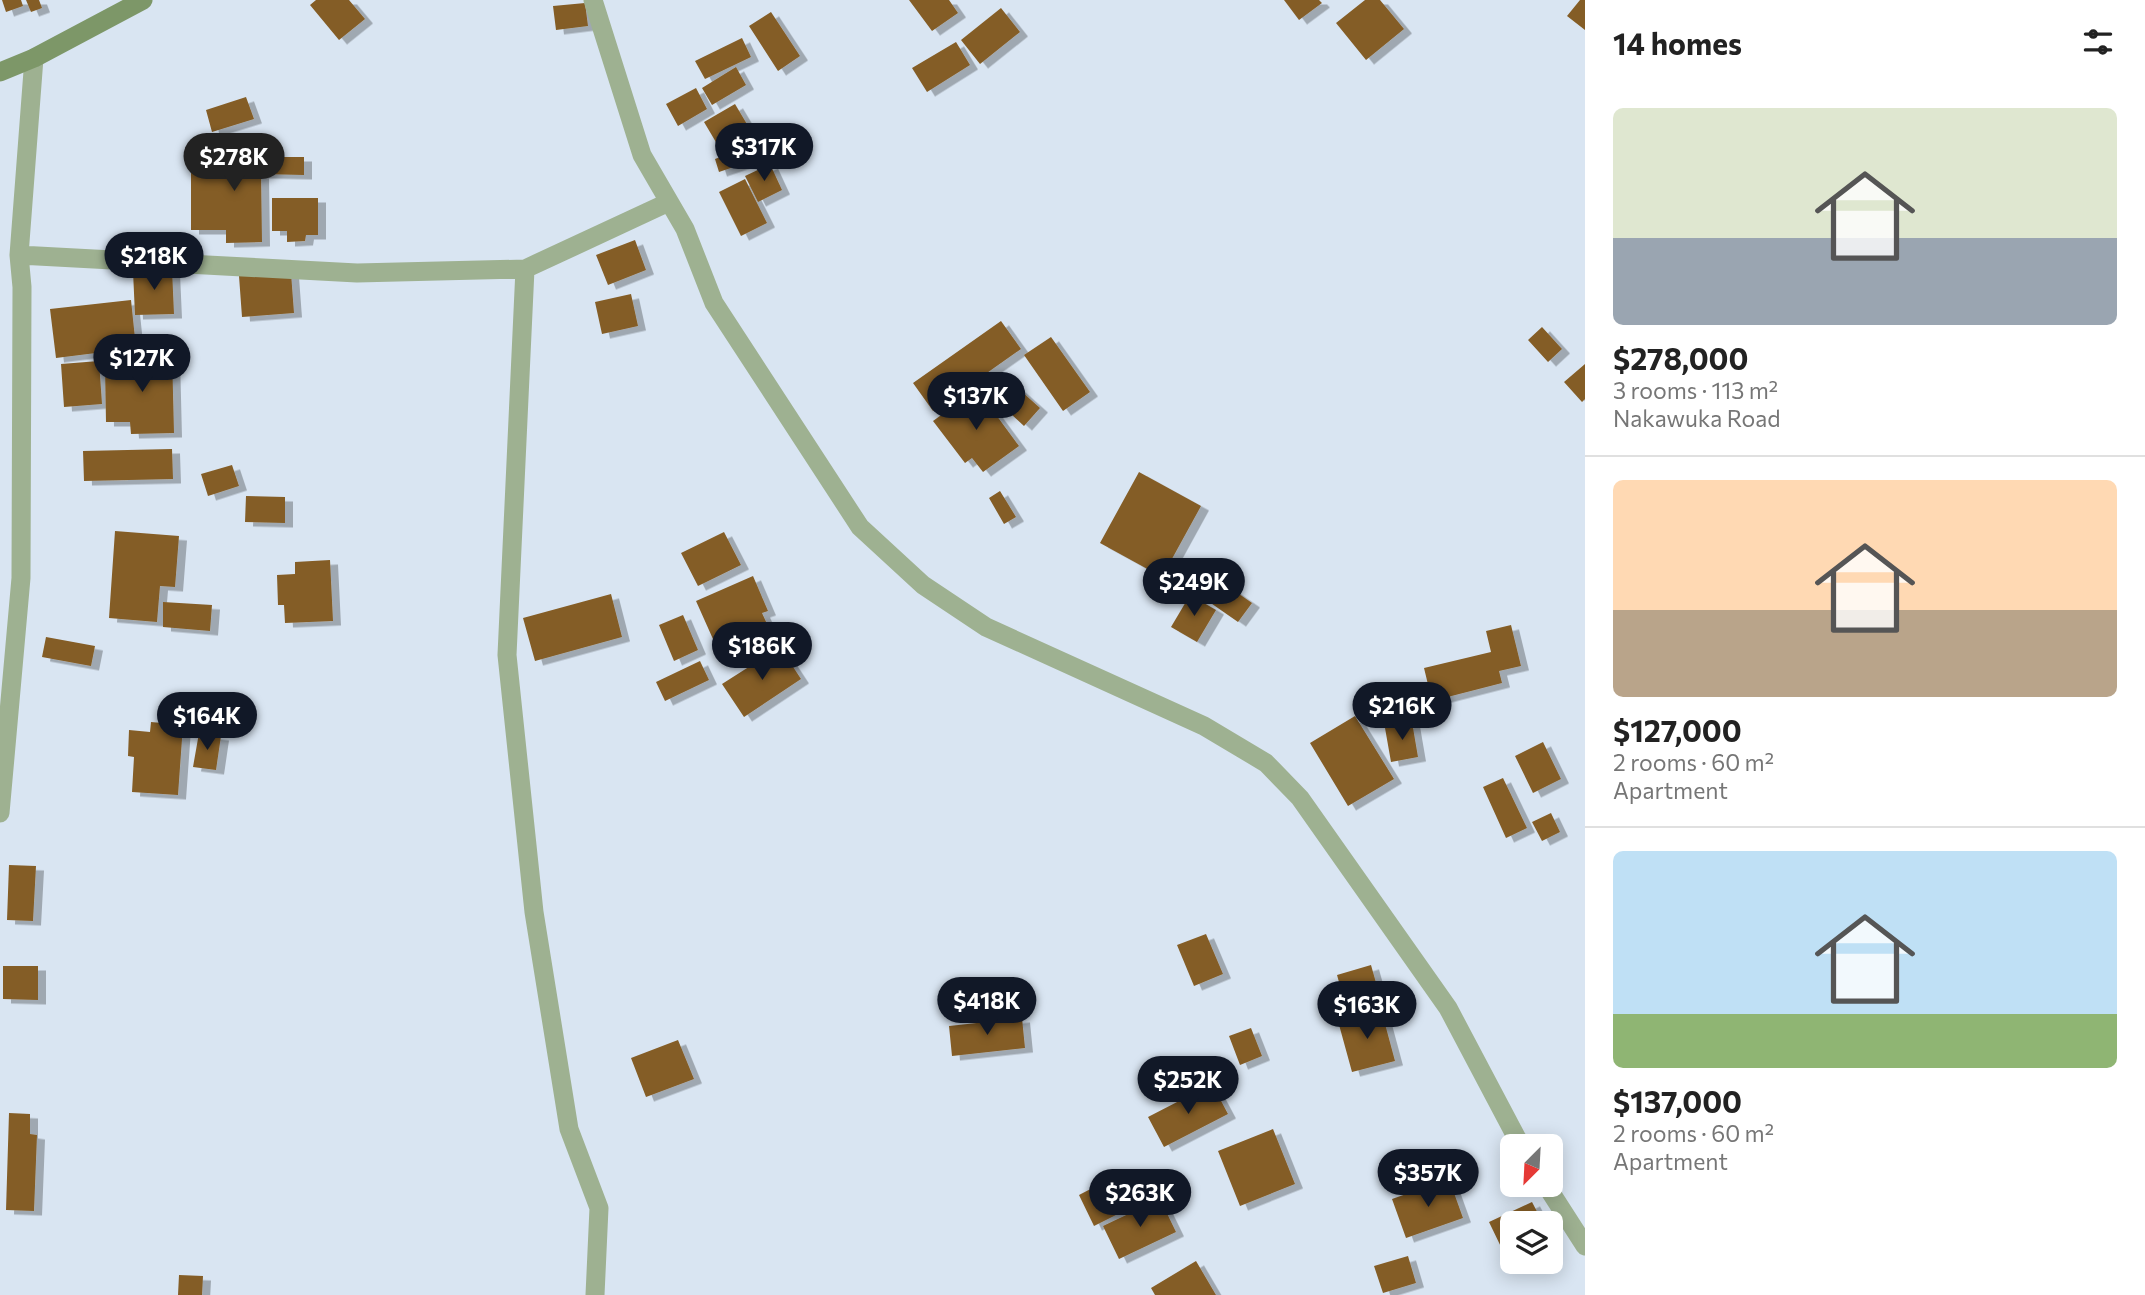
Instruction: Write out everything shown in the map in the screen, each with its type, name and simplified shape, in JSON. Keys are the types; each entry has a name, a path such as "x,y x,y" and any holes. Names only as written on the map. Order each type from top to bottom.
{"main road":[{"path":"0,72 34,58 143,0"}],"street":[{"path":"593,0 642,155 685,229 714,303 860,527 923,585 986,627 1204,726 1266,763 1300,798 1448,1008 1515,1134"},
{"path":"0,813 21,578 22,287 19,255 34,58"},
{"path":"19,255 357,272 525,270 669,202"},
{"path":"525,270 507,655 534,912 567,1116 599,1208 595,1295"},
{"path":"1554,1197 1585,1246"}],"building":[{"path":"2,0 21,0 23,6 6,12"},
{"path":"26,0 39,0 42,8 31,12"},
{"path":"316,0 349,0 365,19 339,40 310,5"},
{"path":"909,0 949,0 958,13 932,31"},
{"path":"1284,0 1319,0 1322,3 1299,20"},
{"path":"1365,0 1380,0 1404,29 1366,60 1336,23"},
{"path":"1580,0 1585,0 1585,30 1567,16"},
{"path":"585,3 588,26 556,30 553,6"},
{"path":"1001,8 1020,32 980,64 961,40"},
{"path":"771,12 800,56 778,71 749,26"},
{"path":"742,38 751,57 705,79 695,61"},
{"path":"956,42 970,65 927,92 912,68"},
{"path":"736,67 746,85 712,105 702,88"},
{"path":"696,88 707,109 678,126 666,104"},
{"path":"246,97 254,119 212,132 206,110"},
{"path":"735,104 754,136 723,154 704,122"},
{"path":"752,145 757,159 719,172 715,159"},
{"path":"191,157 304,157 304,175 261,174 262,242 226,243 226,230 191,230"},
{"path":"770,164 782,190 758,202 745,176"},
{"path":"745,179 767,223 741,236 719,192"},
{"path":"272,198 318,198 318,235 306,235 305,241 287,242 287,231 272,231"},
{"path":"635,240 646,270 608,285 596,255"},
{"path":"172,269 174,314 135,315 133,271"},
{"path":"291,273 294,313 242,317 239,276"},
{"path":"631,294 638,326 602,334 595,302"},
{"path":"131,300 136,348 56,358 50,309"},
{"path":"1001,321 1021,349 933,411 913,383"},
{"path":"1542,327 1562,349 1548,362 1528,340"},
{"path":"1051,337 1090,392 1063,411 1024,355"},
{"path":"172,353 174,433 131,434 130,422 106,422 105,366 128,365 128,354"},
{"path":"99,361 102,404 64,407 61,364"},
{"path":"1585,364 1585,399 1582,402 1564,382"},
{"path":"1012,383 1040,408 1024,426 997,401"},
{"path":"977,389 1019,446 983,472 972,458 965,463 933,421"},
{"path":"172,449 173,479 84,481 83,451"},
{"path":"232,465 239,486 208,496 201,474"},
{"path":"1139,472 1201,506 1162,577 1100,543"},
{"path":"1000,491 1016,517 1004,524 989,498"},
{"path":"246,496 285,497 285,523 245,522"},
{"path":"115,531 179,536 175,587 160,586 157,622 109,618"},
{"path":"724,532 741,565 698,586 681,553"},
{"path":"330,560 333,621 285,623 284,605 278,605 277,575 295,574 295,562"},
{"path":"753,576 768,611 762,613 772,635 721,657 696,601"},
{"path":"1219,580 1252,603 1238,622 1205,599"},
{"path":"611,594 622,637 535,661 523,618"},
{"path":"1190,595 1216,610 1197,642 1171,627"},
{"path":"163,602 212,605 210,631 163,627"},
{"path":"683,615 698,650 674,661 659,625"},
{"path":"1511,625 1521,666 1499,671 1502,683 1432,701 1424,668 1491,652 1486,631"},
{"path":"46,637 95,646 91,666 42,657"},
{"path":"780,647 801,679 744,717 722,684"},
{"path":"700,661 709,680 665,701 656,682"},
{"path":"1355,716 1394,779 1348,806 1310,743"},
{"path":"151,722 183,725 178,795 132,792 134,757 128,756 129,730 150,732"},
{"path":"1412,722 1418,757 1391,762 1385,728"},
{"path":"199,733 221,736 216,770 193,767"},
{"path":"1543,742 1561,779 1533,793 1515,756"},
{"path":"1503,778 1527,828 1506,838 1483,787"},
{"path":"1551,813 1560,832 1542,841 1532,822"},
{"path":"9,865 36,866 33,921 7,920"},
{"path":"1206,934 1223,974 1194,986 1177,945"},
{"path":"1371,965 1380,997 1346,1007 1337,975"},
{"path":"3,966 38,966 38,1000 3,999"},
{"path":"1381,1009 1395,1061 1352,1072 1338,1021"},
{"path":"1022,1018 1025,1048 952,1056 949,1026"},
{"path":"1251,1028 1262,1056 1240,1065 1229,1036"},
{"path":"678,1040 694,1079 646,1097 631,1058"},
{"path":"1212,1084 1228,1114 1164,1147 1148,1117"},
{"path":"9,1113 30,1114 30,1134 37,1135 34,1211 6,1210"},
{"path":"1273,1129 1295,1184 1240,1206 1218,1151"},
{"path":"1449,1179 1463,1218 1406,1238 1392,1199"},
{"path":"1106,1181 1122,1212 1094,1226 1079,1195"},
{"path":"1160,1199 1176,1232 1119,1259 1103,1226"},
{"path":"1532,1202 1537,1211 1513,1211"},
{"path":"1500,1217 1500,1245 1489,1222"},
{"path":"1408,1256 1416,1283 1383,1293 1374,1266"},
{"path":"1196,1261 1216,1295 1155,1295 1151,1288"},
{"path":"179,1275 203,1276 202,1295 178,1295"}]}
